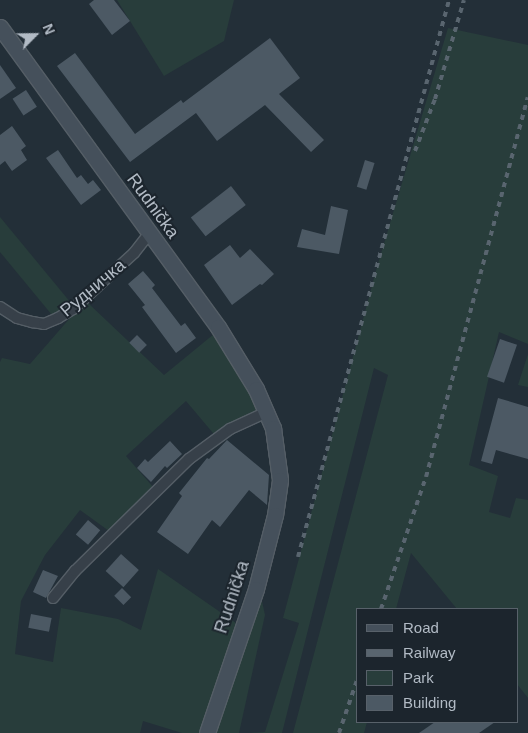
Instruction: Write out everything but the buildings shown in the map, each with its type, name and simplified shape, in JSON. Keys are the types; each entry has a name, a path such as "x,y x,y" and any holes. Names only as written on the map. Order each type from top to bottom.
{"street":[{"name":"Rudnička","path":"0,27 218,327 256,390 275,434 279,461 280,490 275,515 256,589 207,733"},
{"name":"Рудничка","path":"0,307 17,318 32,322 44,324 58,318 73,309 134,254 149,234"},
{"path":"53,598 75,571 190,459 230,428 267,412"}],"green space":[{"path":"117,0 234,0 224,41 164,76"},
{"path":"448,28 528,45 528,344 499,332 469,465 498,476 489,512 510,518 516,498 528,500 528,698 518,685 518,608 456,608 411,553 396,608 356,608 356,723 367,723 364,733 293,733 388,375 374,368 282,733 250,733 265,732 299,623 283,618 377,267"},
{"path":"0,217 71,303 60,312 52,315 0,252"},
{"path":"88,303 164,375 214,334 247,384 262,418 218,439 186,401 126,456 154,488 109,531 80,510 45,555 21,601 15,654 53,662 61,608 118,619 141,630 158,569 236,623 200,733 182,733 143,721 140,733 0,733 0,362 2,358 30,364 77,310"},
{"path":"528,354 528,387 518,385"},
{"path":"260,592 265,615 239,733 216,733"}],"railway":[{"path":"298,557 449,0"},
{"path":"415,151 435,99 464,0"},
{"path":"381,608 426,477 528,97"},
{"path":"339,733 356,683"}]}
